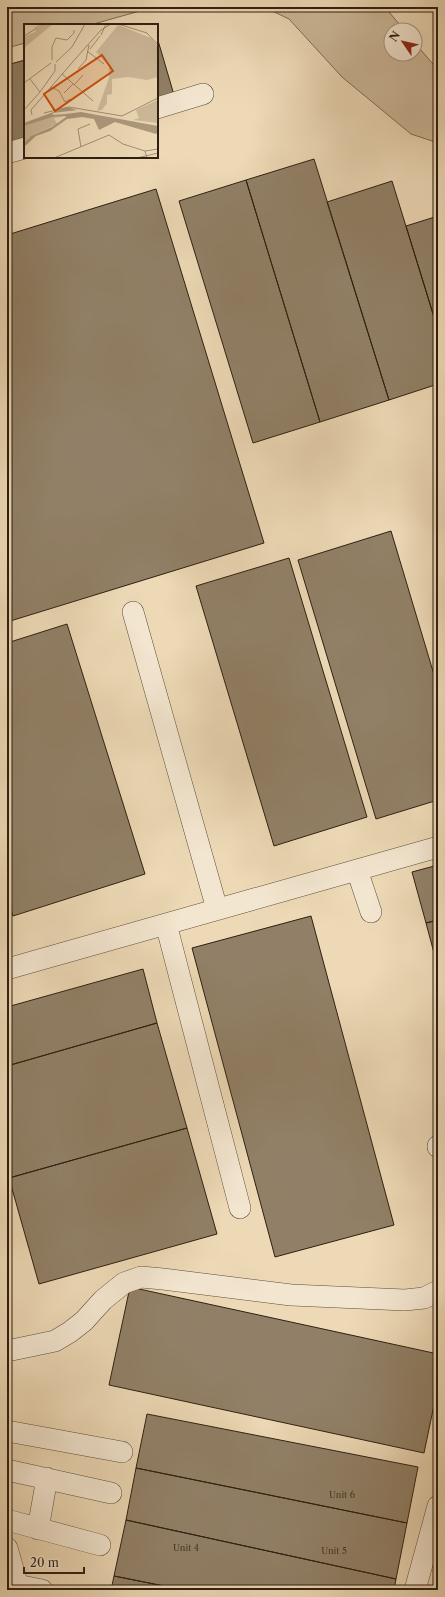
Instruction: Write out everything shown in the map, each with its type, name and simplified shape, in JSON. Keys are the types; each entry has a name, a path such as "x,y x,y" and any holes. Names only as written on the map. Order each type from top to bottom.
{"street":[{"path":"158,108 203,94"},
{"path":"7,153 24,148"},
{"path":"133,612 217,909"},
{"path":"7,969 438,847"},
{"path":"357,870 371,912"},
{"path":"166,924 240,1208"},
{"path":"7,1351 55,1341 84,1322 103,1300 124,1283 141,1277 291,1295 405,1300 424,1298 438,1291"},
{"path":"7,1431 122,1452"},
{"path":"7,1470 111,1493"},
{"path":"38,1528 47,1478"},
{"path":"416,1590 438,1506"},
{"path":"7,1520 100,1545"},
{"path":"7,1548 18,1588 42,1590"}],"shaded area":[{"path":"7,7 154,7 94,24 24,24 24,43 7,48"},
{"path":"264,7 385,7 397,22 383,22 383,62 423,62 423,52 438,70 438,143 411,134 342,77 289,19"}],"building":[{"path":"158,40 174,95 158,100"},
{"path":"24,60 24,141 7,146 7,65"},
{"path":"314,159 389,400 320,422 246,180"},
{"path":"246,180 320,422 253,443 179,201"},
{"path":"392,181 438,330 438,384 389,400 327,202"},
{"path":"156,189 264,543 7,622 7,235"},
{"path":"438,216 438,330 406,226"},
{"path":"391,531 438,688 438,800 376,819 298,560"},
{"path":"289,558 367,817 274,846 196,586"},
{"path":"67,624 145,874 13,916 7,896 7,643"},
{"path":"438,865 438,920 426,923 412,872"},
{"path":"311,916 394,1225 275,1257 192,948"},
{"path":"438,920 438,968 426,923"},
{"path":"143,969 157,1023 7,1066 7,1007"},
{"path":"157,1023 187,1128 9,1178 7,1170 7,1066"},
{"path":"187,1128 217,1234 39,1284 9,1178"},
{"path":"130,1287 438,1354 438,1386 424,1453 109,1385"},
{"path":"147,1414 418,1467 407,1523 136,1468"},
{"path":"136,1468 407,1523 396,1579 126,1520"},
{"path":"126,1520 396,1579 394,1590 184,1590 114,1576"},
{"path":"114,1576 184,1590 111,1590"}]}
